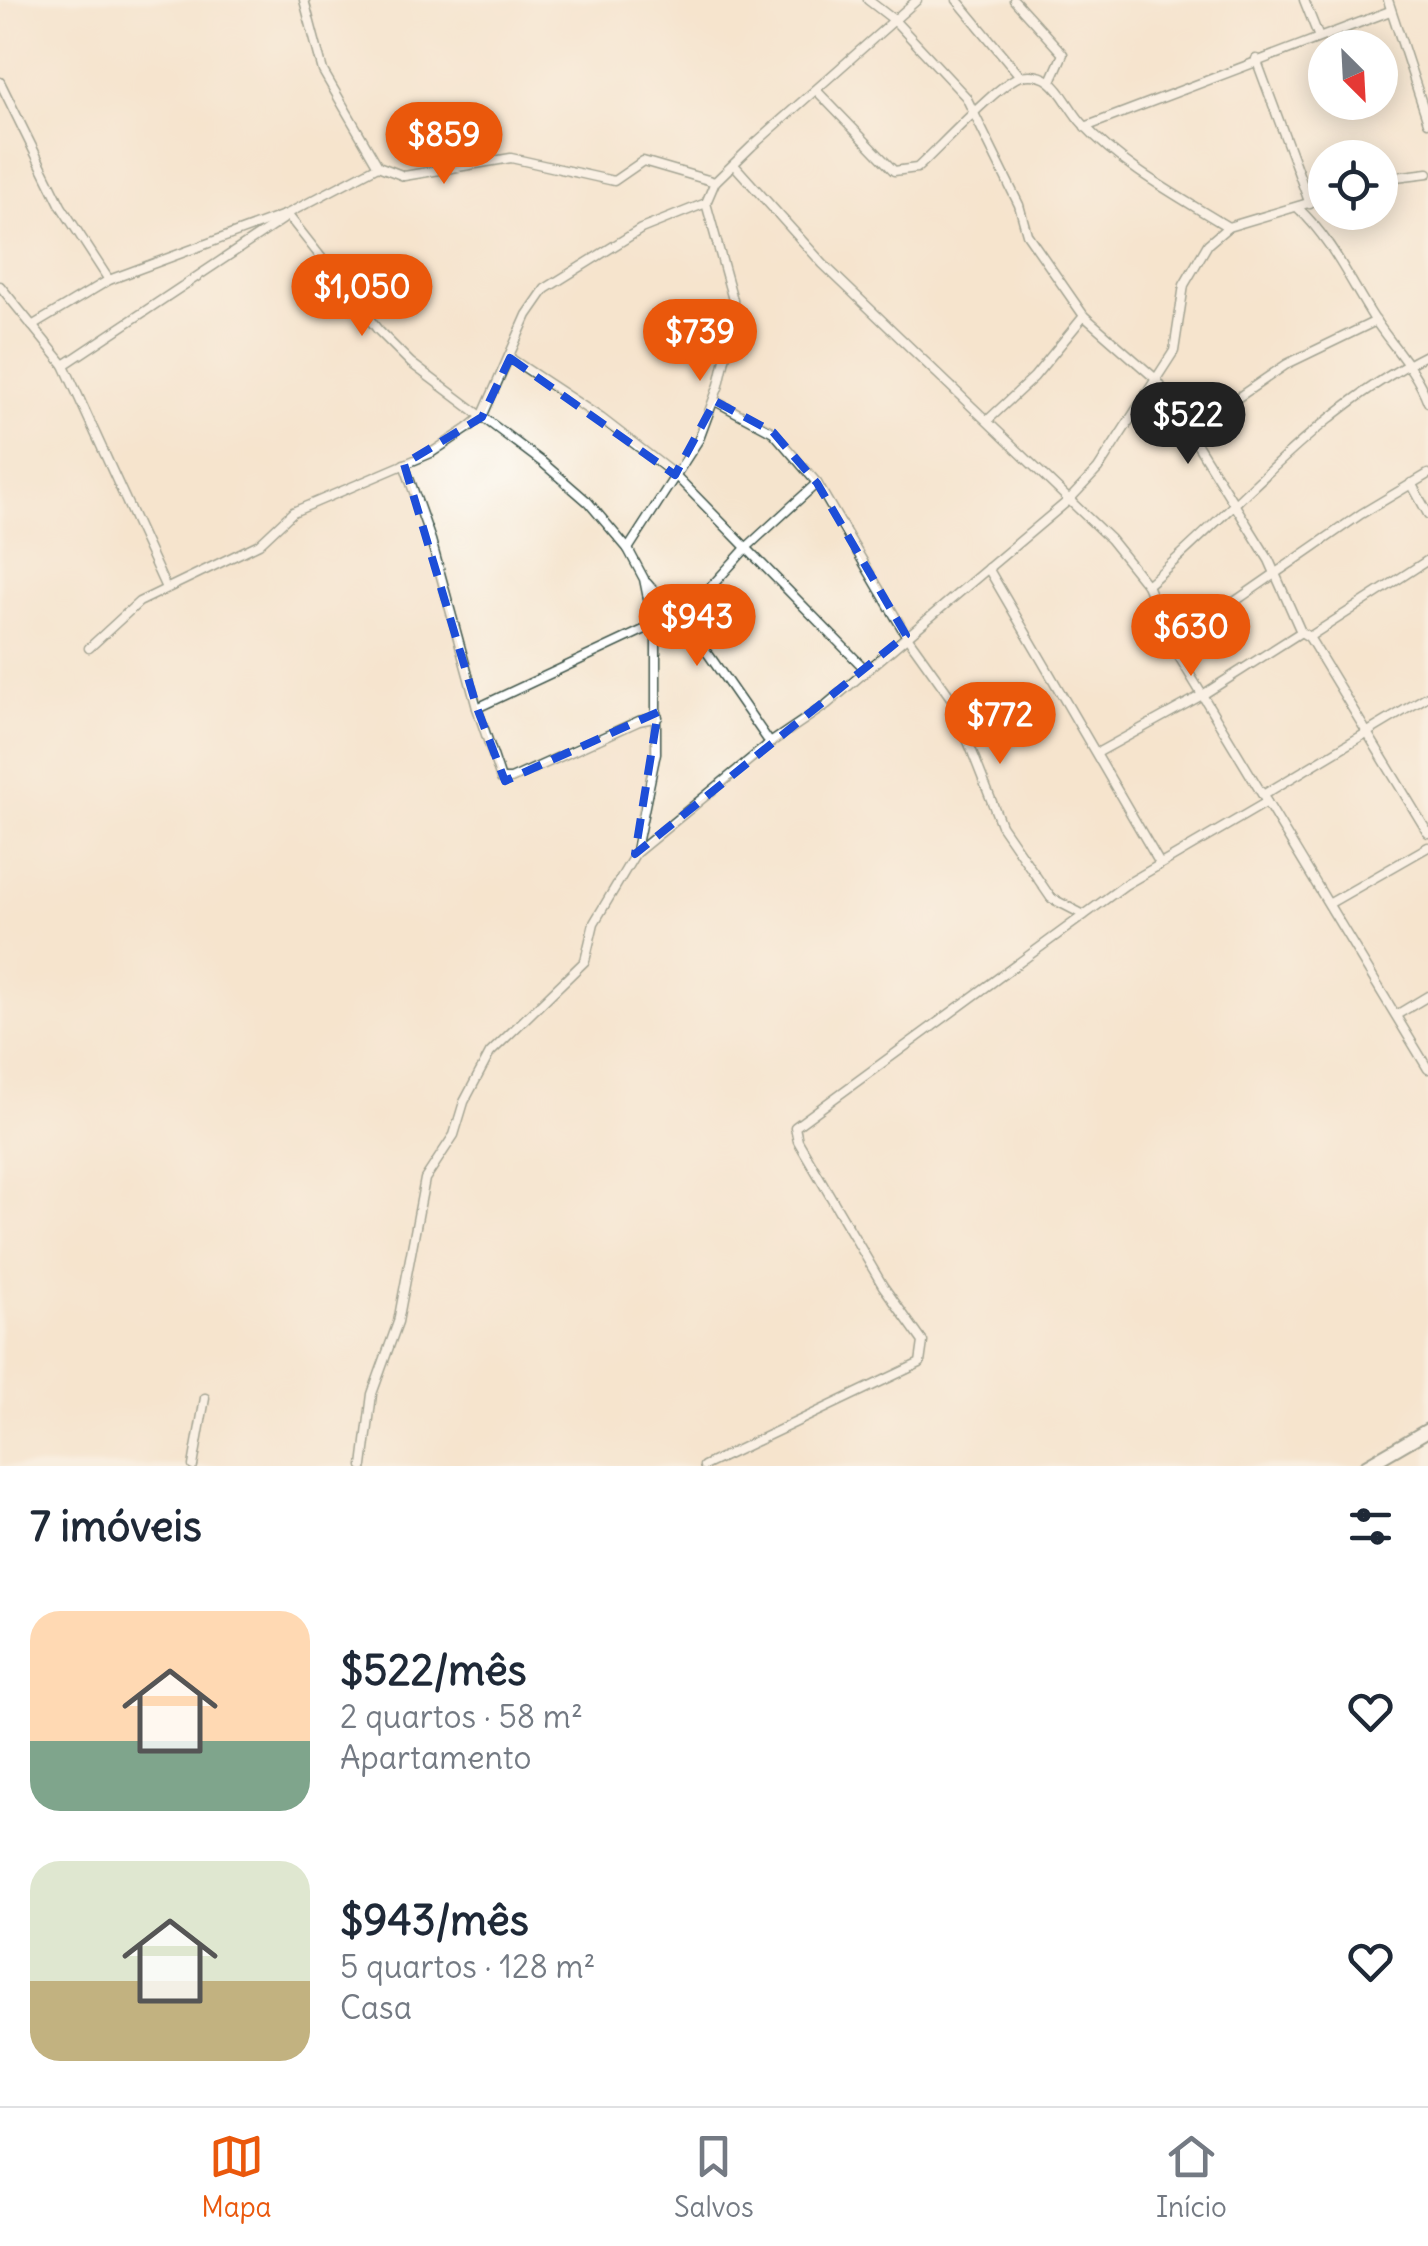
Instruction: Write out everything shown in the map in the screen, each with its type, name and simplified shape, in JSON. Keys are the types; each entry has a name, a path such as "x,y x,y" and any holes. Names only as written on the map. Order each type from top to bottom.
{"main road":[{"path":"1366,1466 1428,1430"}],"street":[{"path":"304,0 323,71 378,166 404,176 510,158 614,181 643,161 715,182"},
{"path":"868,0 894,20 966,97 1019,206 1027,234 1084,316 1157,380 1235,505 1305,634 1368,730 1428,833"},
{"path":"628,549 699,440 715,400 734,319 724,257 706,203 715,182 918,0"},
{"path":"957,0 1020,76 1051,81 1085,126 1142,173 1228,227"},
{"path":"1014,0 1064,54 1051,81"},
{"path":"1304,0 1316,30"},
{"path":"1329,30 1391,3 1428,122"},
{"path":"1085,126 1308,39"},
{"path":"1256,58 1308,199"},
{"path":"816,90 897,172 917,168 1020,76"},
{"path":"0,82 60,206 109,280"},
{"path":"966,97 988,102"},
{"path":"64,365 287,215 378,166"},
{"path":"736,166 823,264 989,419 1023,460 1110,540 1146,585 1172,645 1332,902 1352,943 1428,1069"},
{"path":"1398,176 1428,172"},
{"path":"89,648 139,602 259,544 282,520 302,507 445,445 482,416 527,316 546,289 641,229 706,203"},
{"path":"635,854 770,743 826,705 1068,500 1098,469 1157,380 1178,338 1178,304 1184,285 1208,244 1228,227 1308,205"},
{"path":"1298,208 1325,236 1376,321 1410,364 1428,402"},
{"path":"32,326 109,280 287,215"},
{"path":"287,215 378,330 411,364 574,490 628,549 644,579 681,620 770,743"},
{"path":"0,286 64,365 166,588"},
{"path":"989,419 1034,377 1084,316"},
{"path":"1189,431 1287,364 1376,321"},
{"path":"1146,585 1332,414 1366,388 1428,354"},
{"path":"510,358 675,475 865,669"},
{"path":"715,400 773,432 817,483 906,635 950,698 1001,824 1051,898 1084,915"},
{"path":"404,464 432,540 476,708 498,775 505,781 639,720 658,717"},
{"path":"1172,645 1428,474"},
{"path":"681,620 747,546 817,483"},
{"path":"1411,483 1428,514"},
{"path":"1098,753 1428,560"},
{"path":"988,568 1159,862"},
{"path":"363,1466 372,1394 401,1309 425,1179 454,1135 464,1102 490,1053 585,961 594,924 635,854 656,754 658,717 654,625 644,579"},
{"path":"476,708 654,625"},
{"path":"704,1466 920,1363 923,1342 883,1286 798,1141 795,1127 1159,862 1428,696"},
{"path":"1332,902 1428,847"},
{"path":"1398,1014 1428,996"},
{"path":"193,1466 205,1398"}],"highlighted area":[{"path":"510,358 675,475 715,401 773,432 817,483 906,635 635,854 658,712 505,781 477,708 404,464 482,417"}]}
